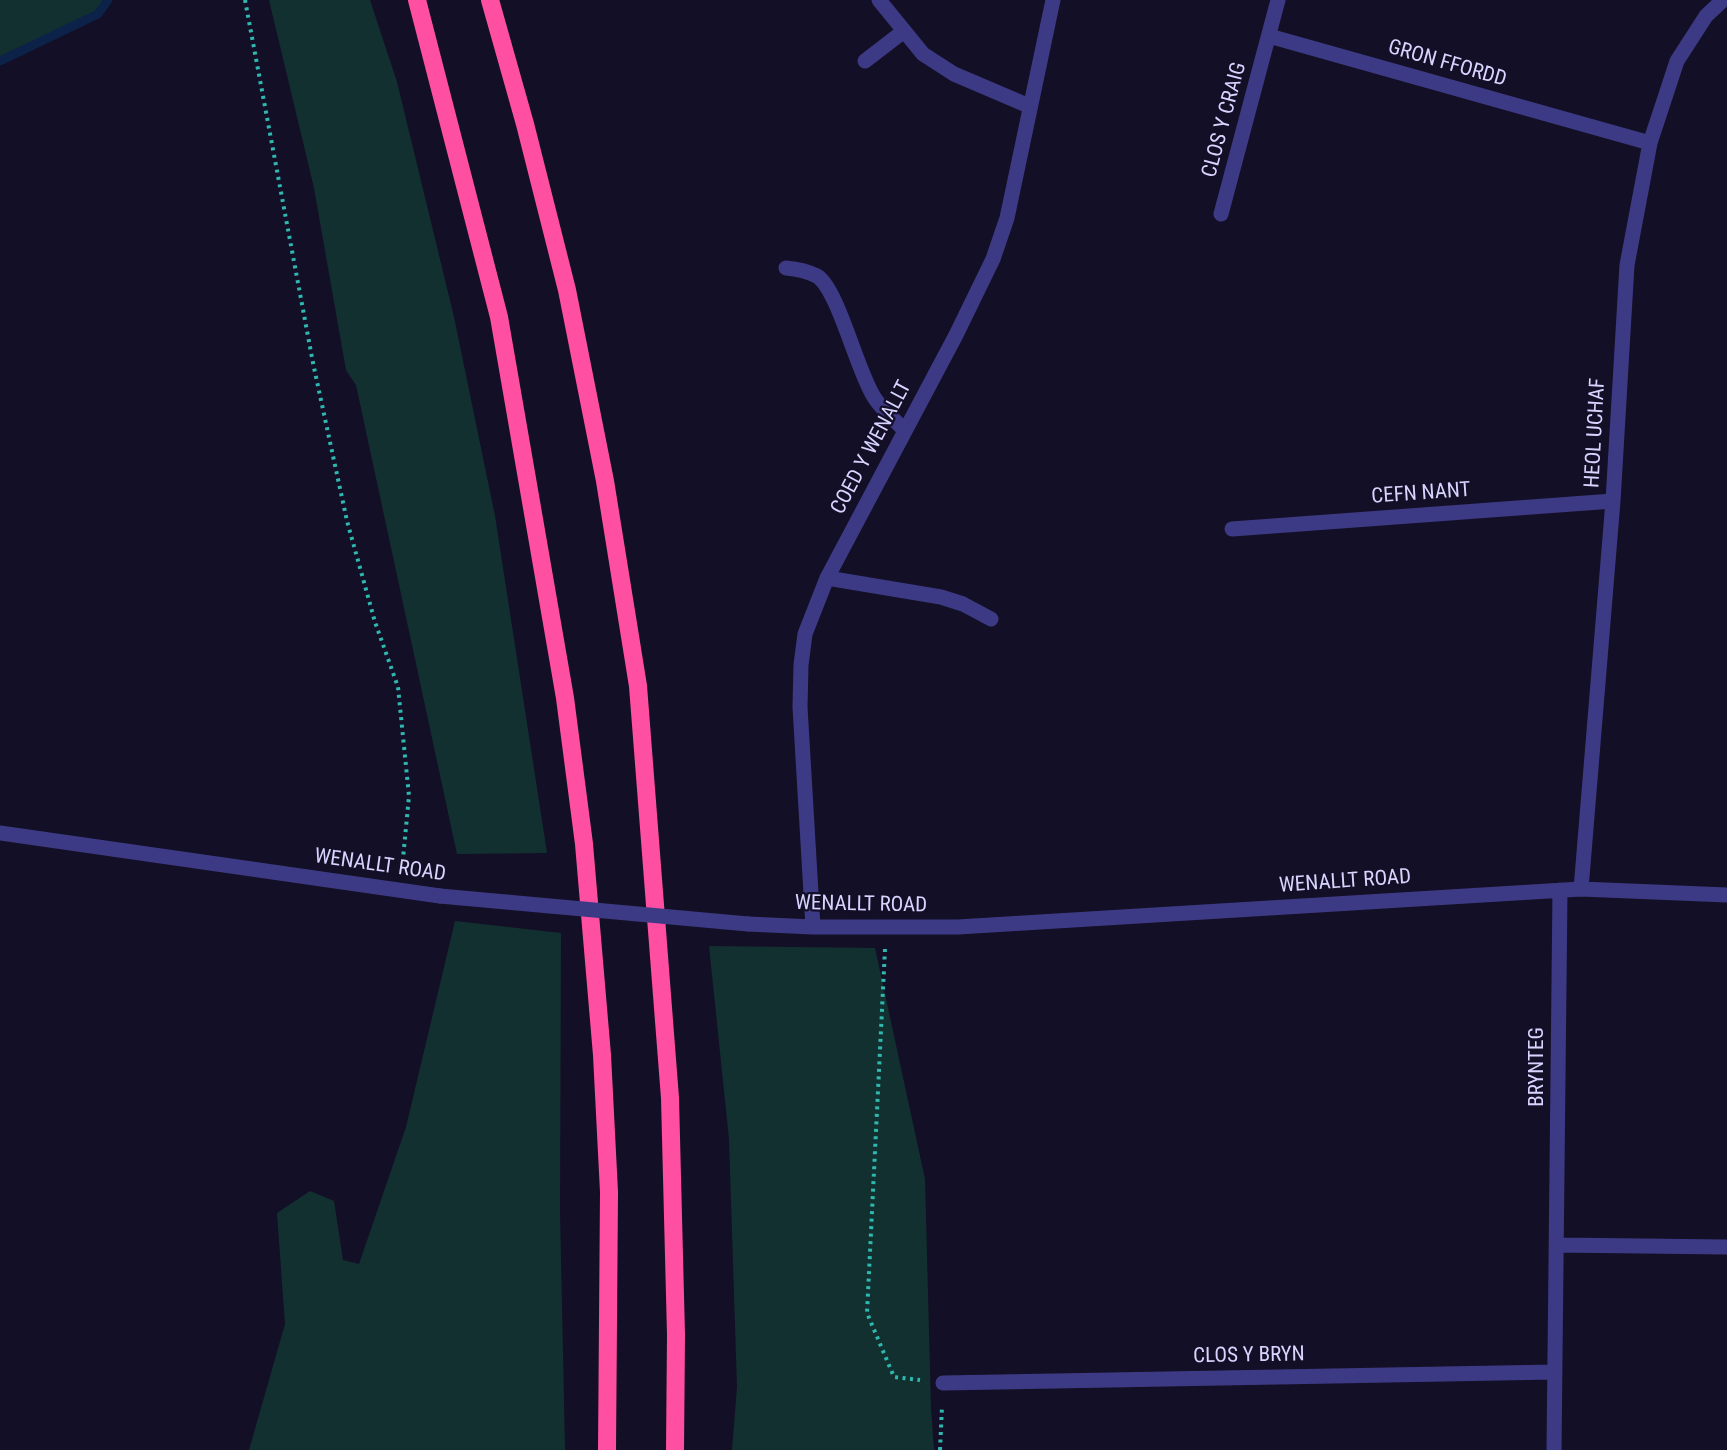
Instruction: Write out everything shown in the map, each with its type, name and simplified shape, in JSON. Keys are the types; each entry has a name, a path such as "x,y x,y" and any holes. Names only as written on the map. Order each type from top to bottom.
{"highway":[{"path":"417,0 499,317 565,698 584,844 603,1055 609,1192 607,1450"},
{"path":"490,0 567,290 605,481 638,686 670,1098 676,1335 675,1450"}],"street":[{"path":"879,0 923,54 954,74 1029,106"},
{"name":"COED Y WENALLT","path":"813,927 800,707 801,665 805,634 827,578 993,259 1007,218 1053,0"},
{"path":"1269,36 1278,0"},
{"name":"HEOL UCHAF","path":"1581,889 1613,501 1627,265 1650,143 1677,61 1706,16 1723,0"},
{"path":"865,61 904,30"},
{"name":"GRON FFORDD","path":"1269,36 1650,143"},
{"name":"CLOS Y CRAIG","path":"1221,214 1269,36"},
{"path":"786,268 803,270 818,277 829,289 874,398 905,431"},
{"name":"CEFN NANT","path":"1232,529 1613,501"},
{"path":"827,578 941,597 963,604 991,619"},
{"name":"WENALLT ROAD","path":"0,833 440,896 748,924 813,927 970,926 1581,889 1727,895"},
{"name":"BRYNTEG","path":"1554,1450 1560,890"},
{"path":"1557,1245 1727,1247"},
{"name":"CLOS Y BRYN","path":"943,1383 1556,1372"}],"path":[{"path":"245,0 313,363 347,521 375,622 398,687 409,796 400,891"},
{"path":"886,927 867,1313 894,1377 943,1383 940,1450"}],"green space":[{"path":"0,0 108,0 98,14 0,61"},
{"path":"269,0 370,0 397,82 454,317 495,516 547,853 457,854 356,385 346,370 314,188"},
{"path":"455,921 561,933 560,1211 565,1450 249,1450 285,1324 277,1213 310,1191 334,1201 343,1260 359,1264 406,1127"},
{"path":"709,946 875,948 925,1179 934,1450 732,1450 737,1387 729,1139"}],"waterway":[{"path":"0,61 98,14 108,0"}]}
